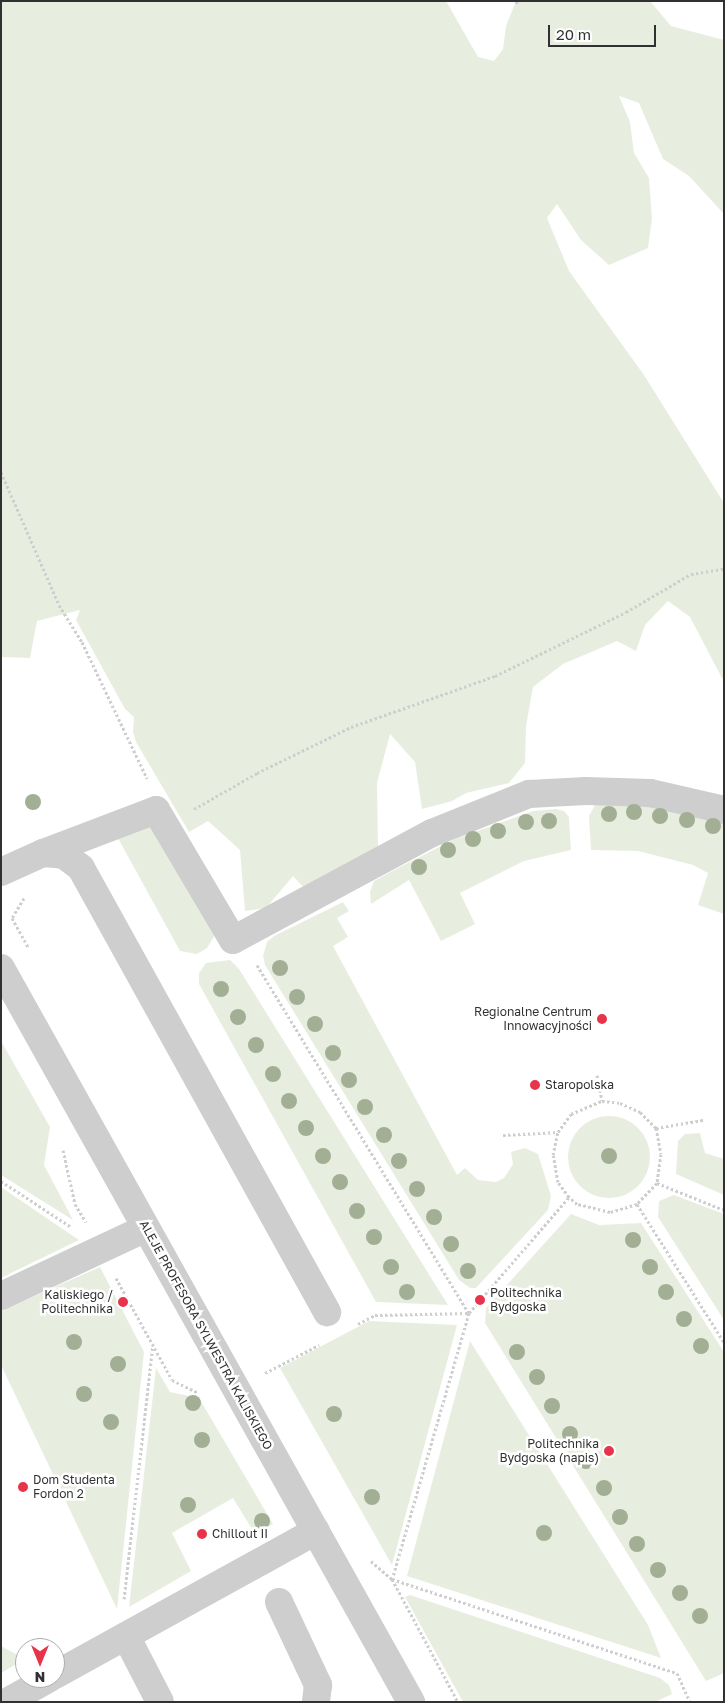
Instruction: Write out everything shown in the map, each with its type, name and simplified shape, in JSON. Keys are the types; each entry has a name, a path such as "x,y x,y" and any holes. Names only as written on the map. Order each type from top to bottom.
{"street":[{"path":"10,869 43,853 156,810 233,940 432,833 529,794 586,791 650,793 724,810"},
{"path":"43,853 64,855 81,868 327,1312"},
{"name":"ALEJE PROFESORA SYLWESTRA KALISKIEGO","path":"1,968 411,1702"},
{"path":"1,1296 100,1247 146,1228"},
{"path":"65,1670 316,1531"},
{"path":"279,1602 318,1685 316,1702"},
{"path":"126,1636 160,1702"},
{"path":"7,1702 32,1688"}],"path":[{"path":"1,472 59,605 82,642 152,787"},
{"path":"189,812 257,773 351,727 495,676 626,612 691,574 724,568"},
{"path":"10,869 29,889 12,918 31,953"},
{"path":"239,936 469,1313"},
{"path":"597,1075 602,1101"},
{"path":"602,1101 620,1103 640,1112 656,1128 661,1154 657,1183 637,1204 610,1212 576,1204 558,1182 555,1164 558,1132 571,1114 602,1101"},
{"path":"656,1128 703,1120"},
{"path":"503,1135 558,1132"},
{"path":"61,1142 76,1204 172,1380 196,1390 202,1397"},
{"path":"1,1181 100,1247"},
{"path":"657,1183 724,1210"},
{"path":"392,1579 469,1313 569,1197"},
{"path":"637,1204 724,1342"},
{"path":"349,1329 375,1315 469,1313"},
{"path":"265,1374 324,1342"},
{"path":"126,1636 121,1624 153,1345"},
{"path":"260,1365 270,1382"},
{"path":"366,1557 392,1579 458,1702"},
{"path":"392,1579 677,1673 690,1702"}],"green space":[{"path":"1,1 446,1 478,57 494,61 503,49 506,26 516,1 650,1 671,26 724,40 724,214 689,176 663,159 639,103 619,96 630,122 634,153 649,178 652,219 648,248 609,265 581,240 557,204 547,218 569,271 644,375 724,503 724,682 690,617 668,601 645,625 636,651 617,641 563,664 533,687 526,726 525,763 509,783 466,793 452,801 422,809 415,762 390,734 377,783 378,847 306,890 293,876 266,908 245,911 240,850 208,821 189,832 136,742 133,732 134,717 125,709 76,620 80,610 37,621 30,658 1,657"},
{"path":"595,805 643,805 724,824 724,914 698,905 708,873 693,865 638,851 591,850 589,816"},
{"path":"556,809 564,811 569,817 571,850 524,861 460,893 475,924 441,941 409,880 371,904 370,892 374,881 398,868 455,839 533,811"},
{"path":"153,826 215,935 207,948 197,954 180,951 114,831"},
{"path":"343,902 349,911 337,918 348,937 333,946 457,1175 465,1168 478,1180 496,1182 504,1178 513,1164 511,1152 525,1148 538,1154 551,1196 548,1210 476,1288 470,1288 459,1280 265,965 263,956 267,942 274,936"},
{"path":"230,960 239,969 448,1305 376,1302 199,984 199,973 206,963"},
{"path":"1,1041 50,1127 44,1165 73,1220 1,1175"},
{"path":"609,1116 625,1119 638,1128 647,1141 650,1157 647,1173 638,1186 625,1195 609,1198 593,1195 580,1186 571,1173 568,1157 571,1141 580,1128 593,1119"},
{"path":"700,1133 705,1153 724,1159 724,1195 676,1174 678,1141 685,1134"},
{"path":"1,1187 79,1240 1,1278"},
{"path":"674,1195 724,1214 724,1320 658,1217 659,1201"},
{"path":"571,1214 599,1225 641,1223 724,1352 724,1673 706,1681 485,1323 486,1308"},
{"path":"100,1267 144,1352 117,1609 1,1365 1,1311"},
{"path":"369,1321 457,1325 392,1565 280,1368"},
{"path":"470,1341 648,1625 661,1658 407,1576"},
{"path":"156,1368 170,1392 199,1398 273,1524 255,1534 233,1498 172,1533 191,1571 129,1607"},
{"path":"410,1595 660,1678 669,1685 672,1694 655,1702 463,1702 405,1597"},
{"path":"1,1646 15,1654 15,1665 1,1673"}],"place":[{"name":"Regionalne Centrum Innowacyjności","path":"602,1019"},
{"name":"Staropolska","path":"535,1085"},
{"name":"Politechnika Bydgoska","path":"480,1300"},
{"name":"Kaliskiego / Politechnika","path":"123,1302"},
{"name":"Politechnika Bydgoska (napis)","path":"609,1451"},
{"name":"Dom Studenta Fordon 2","path":"23,1487"},
{"name":"Chillout II","path":"202,1534"}]}
